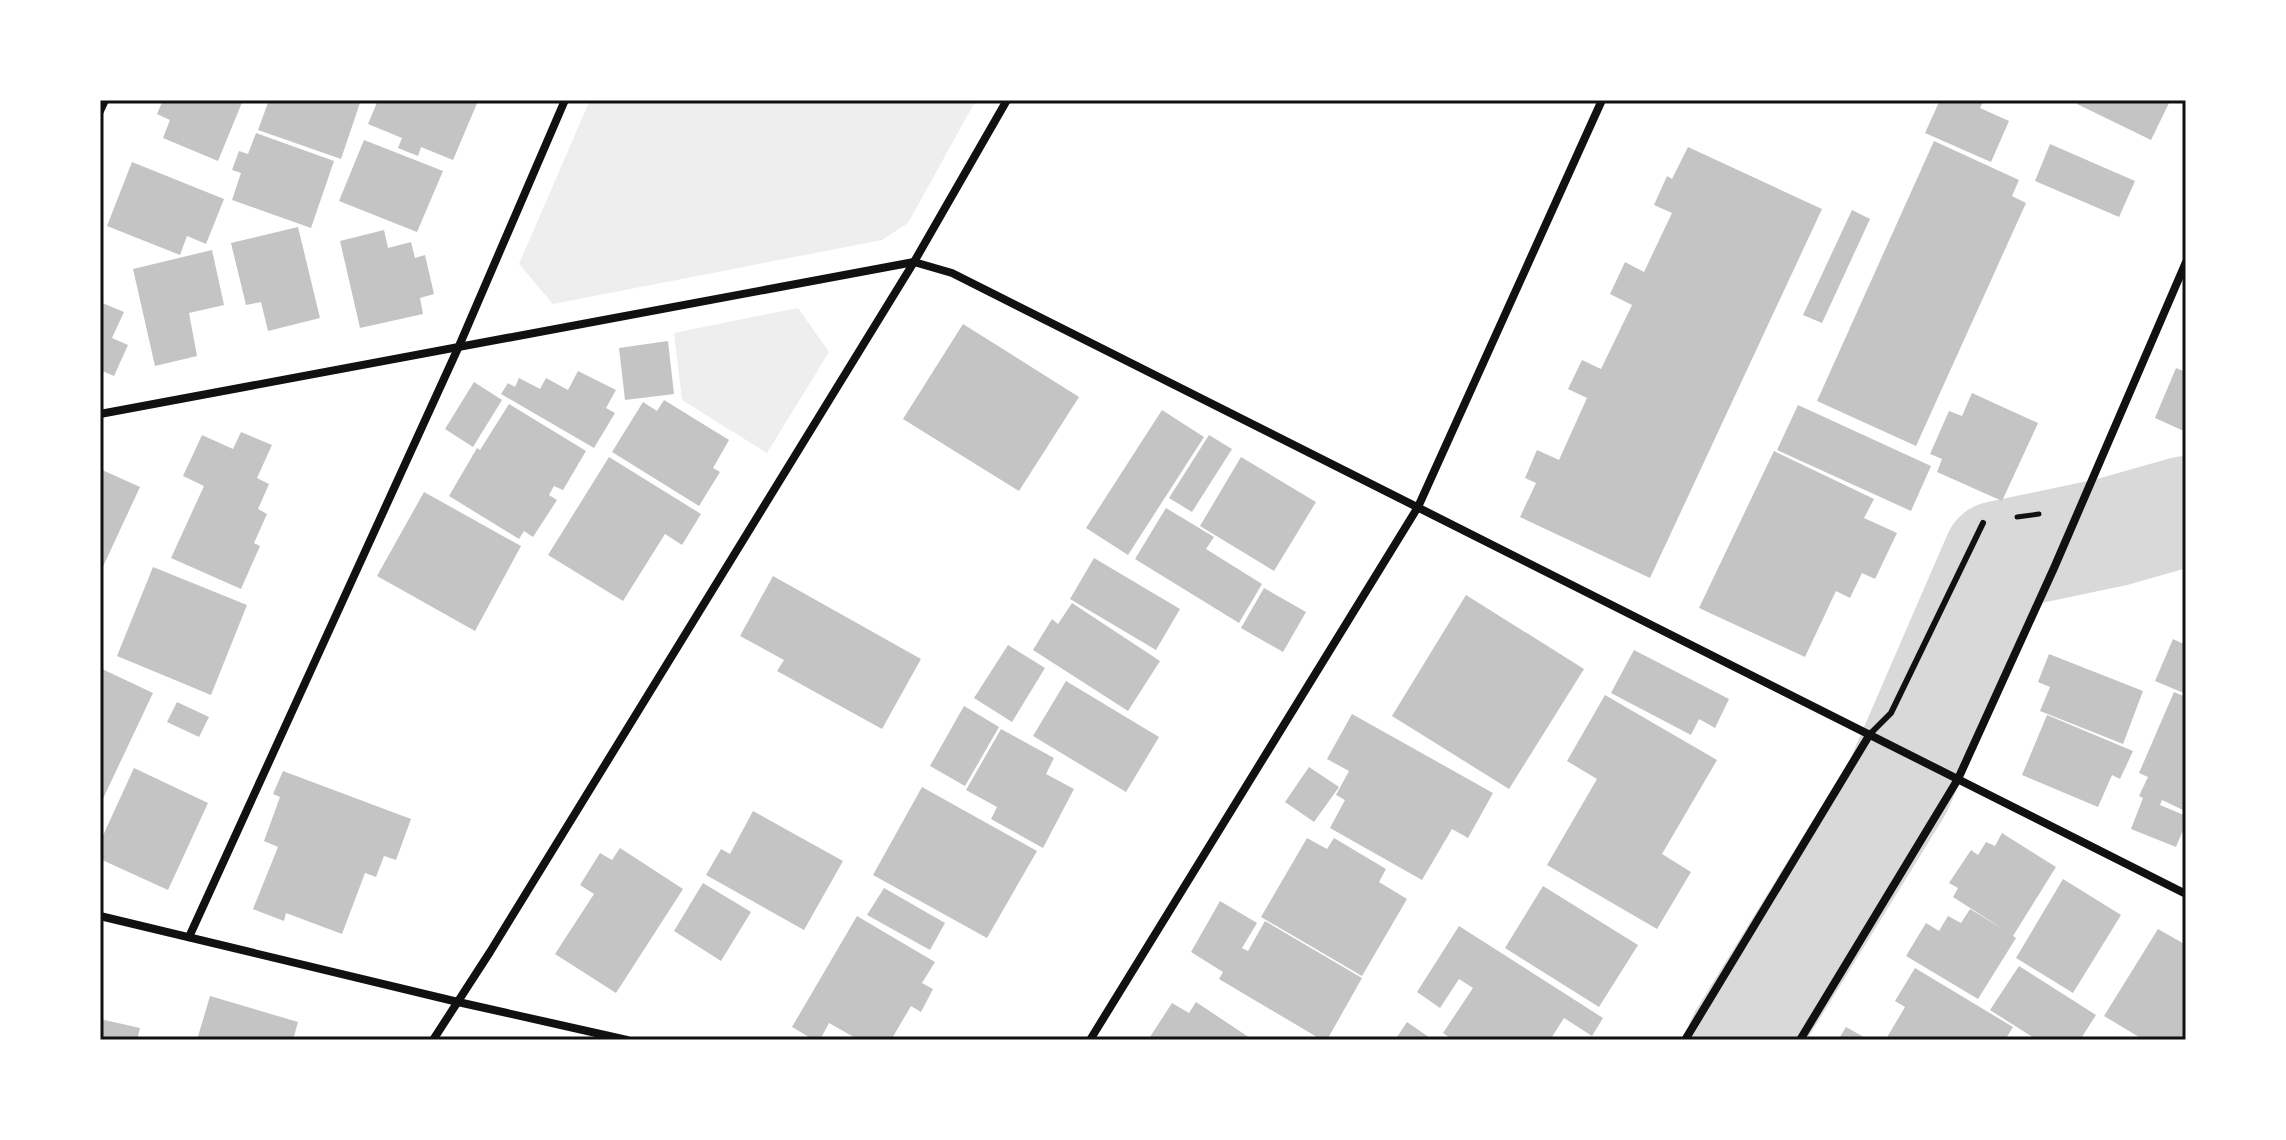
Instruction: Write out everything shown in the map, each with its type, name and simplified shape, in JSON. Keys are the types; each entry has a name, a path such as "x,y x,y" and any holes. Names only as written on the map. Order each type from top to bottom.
{"street":[{"path":"100,111 105,100"},
{"path":"189,937 459,346 565,100"},
{"path":"433,1040 914,262 1007,100"},
{"path":"1090,1040 1418,507 1602,100"},
{"path":"100,414 914,262 952,273 2186,894"},
{"path":"1800,1040 1958,779 2054,568 2186,262"},
{"path":"1685,1040 1870,734"},
{"path":"100,916 627,1040"}],"lane":[{"path":"1870,734 1891,713 1983,523"}],"path":[{"path":"1983,523 2079,506"}],"shaded area":[{"path":"590,100 976,100 908,223 882,240 553,304 519,264"},
{"path":"798,308 829,352 767,453 682,400 674,333"}],"building":[{"path":"163,100 243,100 218,161 163,138 170,120 157,114"},
{"path":"269,100 361,100 341,159 258,130"},
{"path":"378,100 478,101 453,160 421,147 418,156 398,148 402,138 368,124"},
{"path":"1940,100 1984,100 1980,108 2009,121 1991,162 1925,133"},
{"path":"2079,100 2170,101 2151,140 2077,104"},
{"path":"256,133 334,161 311,228 232,200 241,173 232,170 239,151 248,154"},
{"path":"364,140 443,171 417,232 339,201"},
{"path":"1934,141 2019,180 2012,196 2026,203 1916,446 1817,401"},
{"path":"2050,144 2135,181 2119,217 2035,181"},
{"path":"1688,147 1822,209 1650,578 1520,517 1536,483 1525,478 1537,450 1559,460 1587,398 1568,389 1582,360 1601,369 1632,305 1610,294 1625,262 1644,272 1672,213 1654,205 1667,176 1672,179"},
{"path":"132,162 224,199 206,244 187,236 180,255 107,226"},
{"path":"1852,210 1870,219 1822,323 1803,315"},
{"path":"298,227 320,318 268,331 261,302 246,305 231,243"},
{"path":"384,230 388,248 411,242 415,258 425,255 434,294 420,298 423,314 360,328 340,241"},
{"path":"212,250 224,305 189,313 197,356 155,366 133,269"},
{"path":"100,302 124,312 112,338 128,345 114,376 100,370"},
{"path":"963,324 1079,397 1019,491 903,419"},
{"path":"668,341 674,394 625,400 619,348"},
{"path":"2176,368 2186,372 2186,432 2155,418"},
{"path":"578,371 616,390 606,408 615,413 594,448 501,394 508,383 515,387 519,378 540,389 546,378 568,390"},
{"path":"474,382 502,400 473,447 445,429"},
{"path":"1972,393 2038,423 2002,501 1937,472 1942,459 1930,454 1949,411 1962,416"},
{"path":"664,400 729,440 713,468 720,472 699,506 612,452 643,402 657,411"},
{"path":"509,404 586,451 563,490 554,486 549,495 557,500 533,537 524,531 519,539 449,496 477,448 480,450"},
{"path":"1798,405 1931,466 1911,511 1777,450"},
{"path":"1162,410 1204,437 1128,555 1086,528"},
{"path":"241,432 272,445 257,478 269,484 258,509 267,514 254,543 260,546 241,589 171,558 204,486 183,476 202,435 233,449"},
{"path":"1209,435 1232,449 1192,512 1169,498"},
{"path":"1774,451 1874,499 1864,518 1897,533 1875,579 1862,573 1850,598 1836,591 1805,657 1699,608"},
{"path":"609,457 701,514 682,545 665,534 623,601 548,555"},
{"path":"1241,457 1316,502 1274,571 1200,526"},
{"path":"100,469 140,487 100,573"},
{"path":"424,492 521,546 475,631 377,576"},
{"path":"1166,508 1214,537 1206,549 1262,584 1239,623 1135,559"},
{"path":"1094,558 1180,609 1156,650 1070,599"},
{"path":"153,567 247,605 211,695 117,656"},
{"path":"773,576 921,659 882,729 777,671 784,660 740,636"},
{"path":"1264,588 1306,612 1283,652 1241,628"},
{"path":"1466,595 1584,669 1509,789 1392,716"},
{"path":"1072,603 1160,661 1128,711 1033,650 1052,619 1058,624"},
{"path":"2173,639 2186,645 2186,694 2155,681"},
{"path":"1008,645 1045,668 1012,722 974,698"},
{"path":"1634,650 1729,699 1715,728 1699,719 1691,735 1611,693"},
{"path":"2049,654 2143,691 2123,744 2040,711 2050,687 2038,682"},
{"path":"100,668 153,693 100,805"},
{"path":"1066,681 1159,737 1126,792 1033,736"},
{"path":"2174,692 2186,697 2186,803 2183,810 2162,800 2160,805 2186,816 2176,847 2131,829 2143,798 2139,796 2148,777 2139,773"},
{"path":"1605,695 1717,760 1662,854 1691,872 1657,929 1547,865 1597,779 1567,761"},
{"path":"177,702 209,717 199,737 167,722"},
{"path":"964,706 999,727 965,786 930,766"},
{"path":"1352,714 1493,793 1468,838 1452,829 1422,880 1330,828 1345,800 1336,795 1349,771 1327,759"},
{"path":"2047,715 2133,751 2120,779 2112,775 2098,807 2022,775"},
{"path":"1001,729 1054,758 1046,774 1074,789 1043,848 991,819 997,807 966,790"},
{"path":"1309,767 1339,787 1314,822 1285,802"},
{"path":"134,768 208,803 168,890 100,859 100,842"},
{"path":"283,771 411,819 396,860 384,856 376,877 365,873 342,934 286,913 284,921 253,909 278,847 264,841 280,797 273,794"},
{"path":"922,787 1037,851 987,938 873,875"},
{"path":"753,811 843,861 804,930 706,875 721,849 730,854"},
{"path":"2002,833 2056,867 1978,999 1906,956 1926,923 1939,931 1948,916 1961,923 1970,909 2006,931 1953,897 1958,888 1949,883 1971,850 1978,855 1986,842 1995,846"},
{"path":"1307,838 1327,849 1334,838 1386,869 1379,882 1407,899 1362,976 1261,917"},
{"path":"620,848 683,889 616,993 555,954 594,894 580,885 600,853 612,860"},
{"path":"2063,879 2121,915 2073,993 2016,958"},
{"path":"703,883 751,912 721,961 674,931"},
{"path":"1543,886 1638,945 1599,1007 1505,948"},
{"path":"884,888 945,923 930,950 867,915"},
{"path":"1220,901 1257,923 1242,948 1248,951 1265,921 1362,978 1327,1040 1322,1040 1219,979 1223,972 1191,952"},
{"path":"857,916 935,962 922,983 933,989 921,1012 911,1006 891,1040 859,1040 829,1023 820,1040 814,1040 792,1027"},
{"path":"1459,926 1603,1018 1592,1036 1564,1018 1550,1040 1453,1040 1443,1033 1473,988 1459,979 1440,1008 1417,992"},
{"path":"2158,929 2186,945 2186,1040 2144,1040 2104,1016"},
{"path":"2019,966 2096,1015 2080,1040 2037,1040 1990,1010"},
{"path":"1915,968 2013,1027 2005,1040 1886,1039 1905,1007 1895,1001"},
{"path":"210,996 298,1022 293,1040 197,1040"},
{"path":"1196,1002 1253,1040 1148,1040 1172,1003 1189,1013"},
{"path":"100,1019 140,1028 137,1040 100,1040"},
{"path":"1407,1022 1433,1040 1395,1040"},
{"path":"1846,1027 1869,1040 1838,1040"}],"waterway":[{"path":"1742,1040 1898,787 1998,556 2112,532 2186,511"}]}
